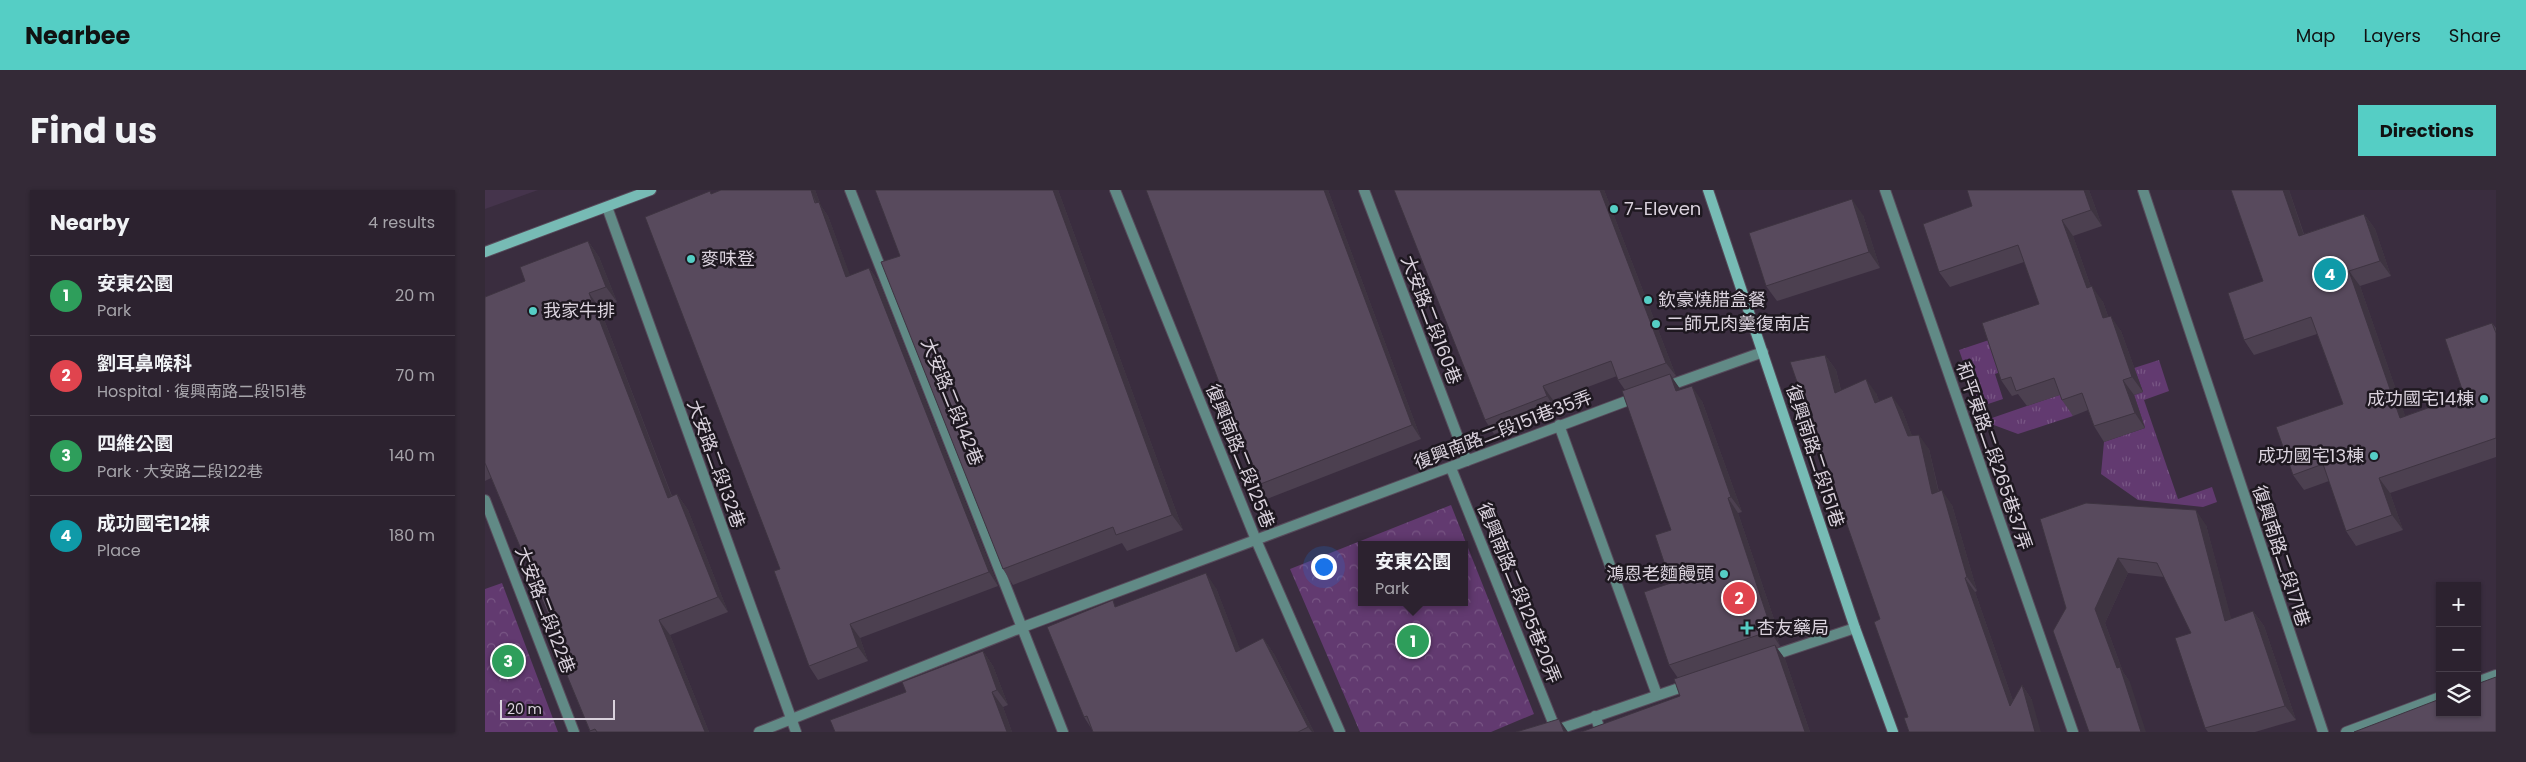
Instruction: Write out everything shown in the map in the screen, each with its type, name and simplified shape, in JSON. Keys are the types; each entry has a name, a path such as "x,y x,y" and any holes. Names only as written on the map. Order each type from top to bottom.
{"street":[{"path":"485,252 651,190"},
{"name":"大安路二段142巷","path":"850,190 1063,732"},
{"name":"復興南路二段125巷","path":"1115,190 1256,540 1340,732"},
{"name":"大安路二段160巷","path":"1364,190 1467,461"},
{"name":"復興南路二段151巷","path":"1709,190 1855,628 1893,732"},
{"name":"和平東路二段265巷37弄","path":"1885,190 2073,732"},
{"name":"復興南路二段171巷","path":"2143,190 2323,732"},
{"name":"大安路二段132巷","path":"607,207 795,732"},
{"name":"復興南路二段151巷35弄","path":"759,732 1023,627 1451,468 1559,425 1763,352"},
{"path":"1559,425 1657,695"},
{"name":"復興南路二段125巷20弄","path":"1451,468 1554,731 1697,682"},
{"name":"大安路二段122巷","path":"485,500 574,732"},
{"path":"1762,660 1855,628"},
{"path":"2481,681 2496,675"},
{"path":"2346,732 2436,698"},
{"path":"1595,716 1601,732"}],"shaded area":[{"path":"485,190 538,190 485,209"}],"green space":[{"path":"1992,339 2003,371 1995,374 2003,399 1979,407 1959,350"},
{"path":"2159,360 2169,391 2144,400 2178,499 2212,487 2217,502 2203,507 2138,500 2101,474 2104,442 2145,428 2134,395 2143,392 2134,368"},
{"path":"2065,393 2073,416 2018,434 1991,424 1989,419"},
{"path":"1451,505 1465,541 1360,541"},
{"path":"1358,542 1358,606 1468,606 1468,548 1534,714 1491,732 1360,732 1290,569"},
{"path":"502,583 558,732 485,732 485,589"}],"building":[{"path":"721,190 811,190 815,203 819,202 846,277 869,268 989,572 850,624 858,647 809,666 774,571 780,569 645,217 710,191 711,194"},
{"path":"875,190 1053,190 1172,515 1116,535 1113,527 1003,569 881,262 900,256"},
{"path":"1146,190 1324,190 1412,425 1258,485"},
{"path":"1394,190 1600,190 1666,363 1618,380 1611,361 1543,386 1547,396 1485,420"},
{"path":"1967,190 2084,190 2091,210 2062,220 2087,288 2092,286 2103,318 2111,316 2132,377 2123,380 2135,413 2094,426 2082,393 2062,400 2054,378 2016,391 2011,377 2001,380 1982,323 2039,304 2018,245 1939,272 1923,224 1972,206"},
{"path":"2231,190 2283,190 2299,236 2364,214 2380,261 2349,271 2400,418 2464,395 2445,339 2492,323 2496,333 2496,438 2379,478 2392,515 2346,531 2323,464 2293,475 2276,427 2343,404 2311,317 2244,340 2228,293 2263,281"},
{"path":"1852,199 1869,252 1766,286 1749,233"},
{"path":"588,241 606,287 589,293 668,498 677,494 718,597 659,620 705,732 597,732 595,729 590,731 561,661 567,659 485,463 485,297 525,281 520,267"},
{"path":"1825,355 1835,393 1866,379 1875,403 1892,396 1908,436 1919,435 1932,494 1942,490 1967,577 1965,578 2010,706 2022,685 2035,732 1909,732 1904,718 1908,717 1874,622 1880,619 1790,362"},
{"path":"1670,374 1676,391 1692,386 1731,497 1728,498 1769,622 1767,622 1770,631 1669,665 1644,592 1671,583 1655,535 1671,530 1622,391"},
{"path":"2086,503 2196,510 2225,621 2253,611 2285,706 2205,728 2175,638 2191,633 2157,563 2118,558 2095,609 2117,668 2120,667 2141,732 2089,732 2053,631 2066,608 2040,519"},
{"path":"1206,573 1236,652 1263,638 1308,727 1298,732 1093,732 1087,716 1084,717 1047,627 1113,600 1115,607"},
{"path":"1775,645 1805,732 1581,732 1680,696 1674,679"},
{"path":"983,651 997,690 992,692 1007,732 835,732 830,720 906,692 902,682"},
{"path":"2496,677 2496,732 2354,732 2436,701 2436,717 2481,717 2481,683"},
{"path":"1559,719 1564,732 1516,732"}],"place":[{"name":"7-Eleven","path":"1614,209"},
{"name":"麥味登","path":"691,259"},
{"name":"成功國宅12棟","path":"2330,274"},
{"name":"欽豪燒腊盒餐","path":"1648,300"},
{"name":"我家牛排","path":"533,311"},
{"name":"二師兄肉羹復南店","path":"1656,324"},
{"name":"成功國宅14棟","path":"2484,399"},
{"name":"成功國宅13棟","path":"2374,456"},
{"name":"鴻恩老麵饅頭","path":"1724,574"},
{"name":"劉耳鼻喉科","path":"1739,598"},
{"name":"杏友藥局","path":"1747,628"},
{"name":"安東公園","path":"1413,641"},
{"name":"四維公園","path":"508,661"}]}
